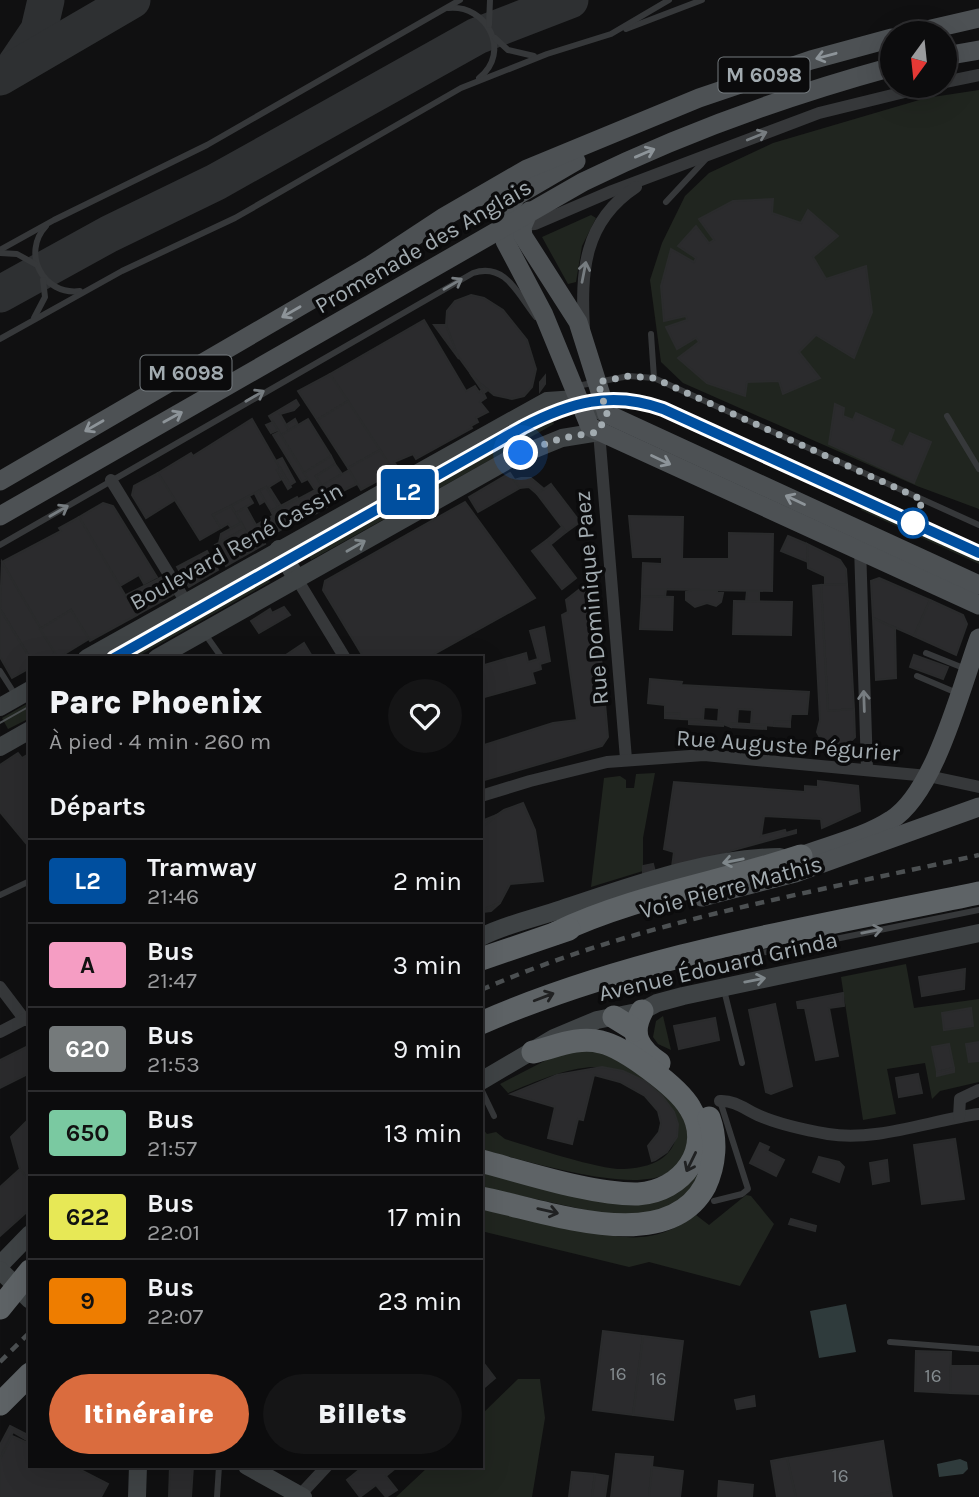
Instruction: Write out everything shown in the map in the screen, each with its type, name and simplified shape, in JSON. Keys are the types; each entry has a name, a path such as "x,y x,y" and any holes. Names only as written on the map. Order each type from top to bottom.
{"highway":[{"path":"556,933 596,914 740,876 801,856"},
{"path":"483,1022 555,993 684,955 979,893"},
{"name":"Voie Pierre Mathis","path":"483,958 556,933 702,897"},
{"path":"483,1198 631,1226 659,1223 680,1215 697,1200 710,1176 714,1159 711,1121 693,1090 643,1052 639,1021 614,1017"},
{"path":"483,1161 612,1192 639,1194 659,1190 677,1182 695,1157 700,1140 690,1107 673,1088 621,1051 600,1042 579,1040 533,1052"},
{"path":"0,1308 10,1271"},
{"path":"0,1404 28,1376"}],"main road":[{"path":"957,24 979,19"},
{"name":"M 6098","path":"0,481 371,265 449,215 527,170 639,122 748,80 880,42"},
{"path":"957,54 979,50"},
{"name":"Promenade des Anglais","path":"0,516 483,239 631,159 700,130 819,87 880,70"},
{"path":"598,432 607,414 584,340 570,308 523,236 519,221 509,207 516,196 639,122"},
{"path":"508,250 519,221"},
{"path":"483,239 495,240 508,250 544,316 587,424 598,432 979,605"},
{"path":"573,391 607,414 979,585"},
{"name":"Boulevard René Cassin","path":"91,656 531,410 573,391"},
{"path":"161,656 508,460 562,438 598,432"},
{"path":"279,549 297,579"},
{"path":"483,936 638,884 684,872 756,857 801,856 891,821 911,805 928,776 979,638"},
{"path":"0,707 23,694"},
{"path":"0,747 28,733"},
{"name":"Voie Pierre Mathis","path":"702,897 795,873 979,807"},
{"name":"Avenue Édouard Grinda","path":"639,1021 657,1003 979,933"},
{"name":"Avenue Édouard Grinda","path":"483,1080 554,1038 597,1020 614,1017"},
{"path":"28,1238 10,1271 28,1297"},
{"path":"137,1497 138,1468"},
{"path":"251,1468 302,1496"}],"street":[{"path":"957,80 979,75"},
{"path":"519,221 535,224 819,113 880,98"},
{"path":"584,340 581,285 594,233 614,206 649,179"},
{"name":"Rue Dominique Paez","path":"598,432 626,759"},
{"path":"111,480 186,602"},
{"path":"858,529 867,769"},
{"path":"297,579 344,656"},
{"name":"Rue Auguste Pégurier","path":"483,795 530,780 626,759 704,755 928,776 979,787"},
{"path":"0,987 27,1018 0,1032"},
{"path":"958,1116 960,1098 979,1090"},
{"path":"720,1101 729,1100 760,1116 791,1127 832,1134 869,1134 979,1114"},
{"path":"302,1496 325,1468"}],"lane":[{"path":"0,252 54,220 199,149 460,0"},
{"path":"0,252 23,256 48,283 60,290 79,292 235,218 482,75 492,60 494,42 488,18 490,0"},
{"path":"611,34 655,3 668,0"},
{"path":"472,82 702,0"},
{"path":"436,13 448,8 467,10 483,20 498,42 514,53 527,56 547,54"},
{"path":"666,202 694,168 713,154"},
{"path":"24,325 38,314 44,302 45,284 35,259 37,240 44,228 54,220"},
{"path":"0,545 295,372 484,269 504,274 550,335"},
{"path":"0,339 91,287"},
{"path":"651,334 654,378"},
{"path":"273,361 295,372"},
{"path":"573,391 578,386 629,376 654,378 979,525"},
{"path":"947,416 979,469"},
{"path":"203,632 221,656"},
{"path":"926,653 968,669"},
{"path":"0,671 23,694"},
{"path":"917,676 958,693"},
{"path":"0,895 28,882"},
{"path":"684,955 771,952 979,910"},
{"path":"723,987 742,1063"},
{"path":"483,1093 494,1116"},
{"path":"714,1201 743,1194 748,1189 720,1101"},
{"path":"890,1342 979,1349"},
{"path":"217,1497 219,1468"}],"shaded area":[{"path":"979,90 979,509 917,486 683,383 661,362 650,280 662,243 685,196 709,173 773,143 926,98 957,98 957,93"},
{"path":"591,215 596,218 582,246 576,282 568,284 542,237"},
{"path":"548,411 554,424 311,560 304,547"},
{"path":"866,498 979,549 979,564 861,510"},
{"path":"263,571 270,582 139,656 111,656"},
{"path":"28,703 28,719 8,729 2,718"},
{"path":"655,773 643,838 643,871 591,887 604,778 620,776 626,780 626,788 634,788 636,774"},
{"path":"906,964 914,1008 979,999 979,1042 966,1044 969,1062 979,1061 979,1082 940,1091 932,1099 925,1063 887,1069 896,1114 863,1120 841,977","holes":["971,1008 973,1025 944,1030 942,1013","948,1044 954,1072 937,1075 932,1048"]},
{"path":"663,1016 671,1050 658,1044 653,1037 656,1021"},
{"path":"579,1048 606,1052 677,1101 692,1139 683,1158 672,1170 650,1179 604,1178 483,1150 483,1129 487,1134 496,1132 505,1139 613,1168 624,1169 652,1163 670,1151 676,1135 674,1116 663,1098 646,1082 622,1071 594,1067 572,1070 508,1093 500,1084 562,1052"},
{"path":"703,1156 696,1185 666,1211 618,1217 483,1187 483,1167 638,1203"},
{"path":"746,1195 751,1196 774,1224 740,1286 649,1262 629,1267 483,1231 483,1209 618,1236 663,1233 696,1215 709,1225"},
{"path":"846,1304 856,1352 819,1358 810,1311"},
{"path":"518,1379 540,1379 545,1418 532,1497 396,1497 427,1468 483,1468 483,1413"},
{"path":"960,1459 967,1462 968,1469 963,1474 939,1477 937,1464"}],"building":[{"path":"773,199 772,213 801,223 808,210 838,236 813,257 826,279 866,266 872,312 854,358 816,335 799,352 820,378 783,394 779,381 747,382 745,396 707,383 678,358 699,342 696,338 677,349 666,327 687,320 686,316 664,321 661,286 671,249 694,262 696,258 678,246 696,226 709,243 714,240 699,219 733,201"},
{"path":"471,295 484,298 503,310 527,340 536,369 532,387 524,396 512,399 494,395 474,378 455,352 446,325 447,311 455,301"},
{"path":"424,320 466,391 475,386 479,392 482,390 486,398 480,402 488,412 476,418 478,422 471,426 472,428 416,459 413,454 394,462 399,469 394,472 330,374"},
{"path":"434,325 446,325 459,359"},
{"path":"470,373 478,382 488,390 484,393"},
{"path":"330,374 348,401 317,420 298,391"},
{"path":"545,376 545,384 540,391 540,382"},
{"path":"296,400 299,405 294,410 280,414 289,430 281,435 269,416"},
{"path":"348,401 380,450 348,468 317,420"},
{"path":"835,404 844,408 843,416 853,420 856,413 894,430 890,441 903,447 910,433 931,442 914,483 829,444"},
{"path":"252,419 280,468 277,470 282,479 269,487 281,506 278,507 266,487 213,515 221,528 200,540 158,473 191,453 193,456"},
{"path":"295,419 298,425 289,430 286,425"},
{"path":"308,419 331,456 304,473 281,435"},
{"path":"273,422 278,430 271,433 266,425"},
{"path":"279,432 308,479 302,482 273,435"},
{"path":"380,450 394,472 361,490 348,468"},
{"path":"331,456 335,464 316,476 322,486 315,490 304,473"},
{"path":"282,458 295,482 290,485 276,461"},
{"path":"335,464 342,474 322,486 316,476"},
{"path":"280,468 291,487 288,489 277,470"},
{"path":"349,470 357,484 323,501 316,489"},
{"path":"158,473 175,500 146,518 132,495 134,486"},
{"path":"510,473 520,488 478,512 469,497"},
{"path":"531,478 544,489 537,494 529,487 520,488 514,480"},
{"path":"551,484 580,522 566,532 537,494"},
{"path":"266,487 278,507 271,511 259,491"},
{"path":"315,490 327,507 310,517 298,499"},
{"path":"259,491 265,501 260,504 255,494"},
{"path":"249,496 253,503 236,513 231,506"},
{"path":"297,497 298,499 272,513 271,511"},
{"path":"298,499 308,514 280,530 272,513"},
{"path":"465,502 535,598 431,656 363,656 323,590 325,581"},
{"path":"103,503 113,506 157,577 144,584 139,575 120,586 79,517"},
{"path":"231,506 241,523 231,528 228,524 221,528 213,515"},
{"path":"246,507 256,525 272,516 280,530 262,540 265,544 256,549 236,513"},
{"path":"629,516 683,517 682,559 729,559 729,533 773,534 772,591 642,589 643,563 662,564 662,557 633,557"},
{"path":"79,517 137,615 90,641 71,610 40,629 2,562 61,531 59,528"},
{"path":"241,523 244,529 219,543 221,534"},
{"path":"562,527 566,532 550,545 547,540"},
{"path":"244,529 256,549 242,557 230,537"},
{"path":"788,536 807,544 808,562 781,551"},
{"path":"230,537 242,557 226,566 215,545"},
{"path":"547,540 576,578 562,589 532,551"},
{"path":"807,544 840,560 846,569 847,584 825,585 825,576 808,568"},
{"path":"207,551 218,570 189,587 177,567"},
{"path":"2,562 55,653 50,656 29,656 0,609"},
{"path":"164,576 175,594 137,615 126,595"},
{"path":"594,578 608,737 602,746 483,780 483,745 553,723 577,720 562,615 568,612 566,600"},
{"path":"879,578 930,600 914,636 873,618 871,581"},
{"path":"847,584 854,709 828,711 821,585"},
{"path":"821,585 828,711 854,709 855,737 845,747 836,750 824,745 817,732 820,720 813,586"},
{"path":"642,589 666,589 665,597 642,596"},
{"path":"717,590 717,593 723,593 721,602 716,606 707,603 695,607 686,600 686,592"},
{"path":"747,591 759,591 759,602 746,601"},
{"path":"642,596 673,597 672,630 640,629"},
{"path":"930,600 963,615 967,624 956,655 914,636"},
{"path":"734,601 792,602 791,635 733,634"},
{"path":"284,607 290,615 259,633 251,621 270,609 272,613"},
{"path":"0,609 29,656 28,669 12,678 0,657"},
{"path":"71,610 89,639 61,656 57,656 40,629"},
{"path":"873,618 895,628 896,678 876,680"},
{"path":"544,627 550,661 540,664 541,669 532,672 535,683 483,697 483,665 526,653 528,662 538,659 530,631"},
{"path":"304,643 312,656 287,656"},
{"path":"914,655 948,667 943,679 910,667"},
{"path":"650,679 682,682 681,685 809,692 807,714 791,714 790,722 775,721 774,726 751,724 752,710 738,709 737,723 731,723 731,727 718,722 719,708 704,707 703,720 680,719 680,714 665,713 665,705 648,703"},
{"path":"665,713 680,714 680,719 665,718"},
{"path":"689,719 723,722 723,726 689,724"},
{"path":"775,721 790,722 790,727 774,726"},
{"path":"731,723 766,725 766,729 731,727"},
{"path":"18,753 22,758 28,757 28,846 0,812 0,765"},
{"path":"818,781 858,786 860,811 822,828 821,819 764,816 761,836 785,830 786,833 796,830 796,833 672,867 674,852 664,849 674,782 805,792 805,786 818,787"},
{"path":"523,803 535,830 543,881 510,884 500,903 483,910 483,825 504,810"},
{"path":"499,814 483,826 484,820"},
{"path":"653,864 655,872 643,875 643,866"},
{"path":"500,903 491,911 483,912 483,910"},
{"path":"965,969 964,989 922,996 919,977"},
{"path":"843,993 844,1006 829,1008 838,1056 816,1060 805,1008 798,1008 797,1002"},
{"path":"775,1004 792,1086 771,1094 766,1092 749,1010"},
{"path":"971,1008 973,1026 944,1030 942,1013"},
{"path":"715,1018 719,1040 679,1049 674,1026"},
{"path":"979,1042 979,1061 969,1062 966,1044"},
{"path":"949,1044 954,1068 937,1072 932,1047"},
{"path":"28,1046 28,1074 0,1088 0,1060"},
{"path":"602,1067 623,1071 645,1081 662,1096 674,1112 678,1124 677,1137 667,1152 655,1160 652,1161 648,1146 659,1132 661,1123 658,1111 645,1096 620,1082 594,1075 583,1120 578,1119 572,1144 548,1138 555,1107 511,1094 557,1075"},
{"path":"954,1068 954,1072 937,1076 937,1072"},
{"path":"918,1074 922,1093 899,1097 896,1078"},
{"path":"28,1120 28,1179 20,1169 11,1137"},
{"path":"955,1139 964,1199 922,1204 914,1145"},
{"path":"760,1143 769,1147 767,1151 784,1160 776,1176 750,1163"},
{"path":"819,1157 839,1162 844,1167 839,1182 813,1172"},
{"path":"887,1160 889,1181 873,1184 870,1163"},
{"path":"20,1169 28,1179 28,1211 0,1236 0,1187"},
{"path":"791,1219 816,1226 815,1231 789,1224"},
{"path":"603,1331 643,1336 633,1415 593,1410"},
{"path":"643,1336 683,1341 673,1420 633,1415"},
{"path":"916,1351 951,1352 950,1393 915,1391"},
{"path":"483,1362 495,1378 483,1388"},
{"path":"951,1366 979,1366 979,1394 950,1393"},
{"path":"754,1396 755,1406 737,1409 735,1400"},
{"path":"10,1426 28,1435 28,1441 13,1432 0,1457 0,1445"},
{"path":"12,1436 28,1443 28,1468 77,1468 108,1484 101,1497 0,1497 0,1459"},
{"path":"883,1441 891,1492 864,1497 796,1497 787,1458"},
{"path":"616,1454 653,1457 649,1497 611,1497"},
{"path":"787,1458 796,1497 777,1497 771,1461"},
{"path":"652,1467 683,1471 680,1497 649,1497"},
{"path":"170,1468 193,1468 191,1497 169,1497"},
{"path":"362,1468 396,1468 386,1476 397,1490 386,1497 376,1485 360,1497 347,1480"},
{"path":"572,1472 595,1474 592,1497 569,1497"},
{"path":"595,1474 608,1476 605,1497 592,1497"},
{"path":"719,1481 753,1485 752,1497 718,1497"},
{"path":"891,1492 892,1497 864,1497"}],"taxiway":[{"path":"16,64 39,30 46,0"},
{"path":"0,77 132,0"},
{"path":"0,294 109,234 216,182 477,36 570,0"}],"tram line":[{"name":"L2","path":"118,656 523,427 552,412 583,401 619,399 647,403 663,409 979,553"},
{"path":"118,656 523,427 557,411 591,402 626,400 663,409 979,553"},
{"path":"0,723 28,707"}],"railway":[{"path":"483,989 602,945 664,927 789,896 979,855"},
{"path":"0,1362 28,1334"}],"route":[{"path":"521,453 562,438 584,432 598,432 607,414 598,382 629,376 654,378 923,500 913,523"}]}
